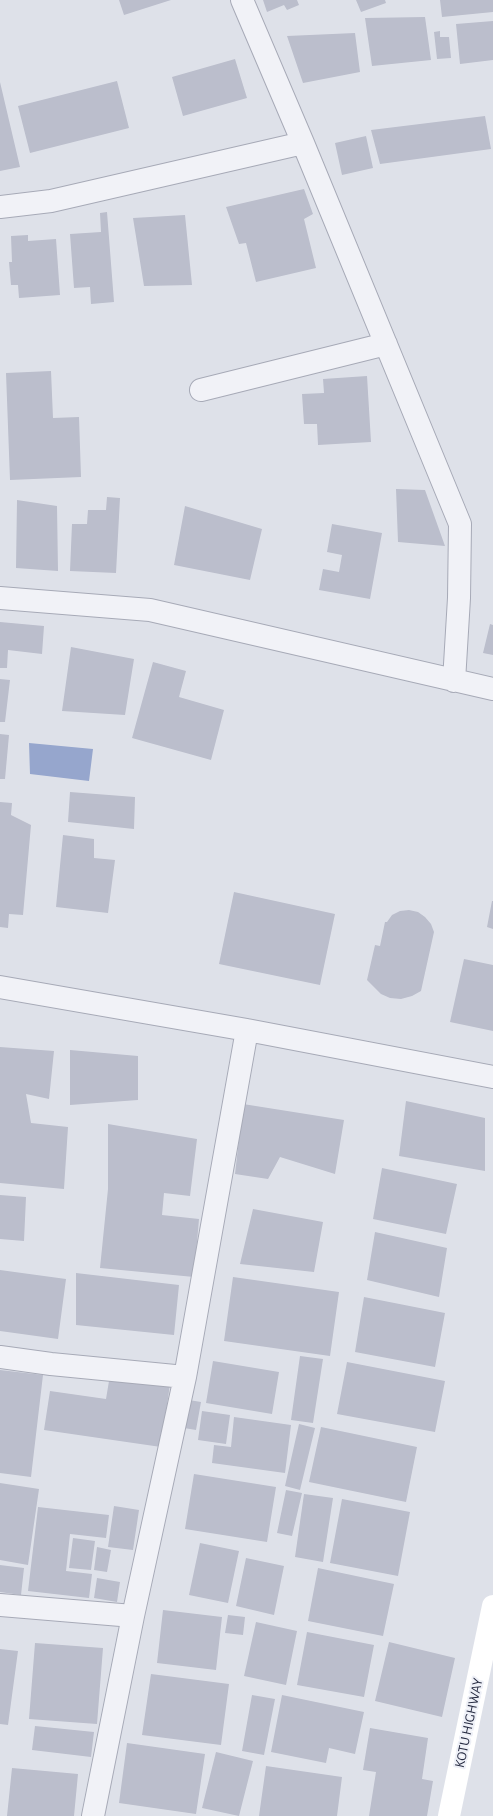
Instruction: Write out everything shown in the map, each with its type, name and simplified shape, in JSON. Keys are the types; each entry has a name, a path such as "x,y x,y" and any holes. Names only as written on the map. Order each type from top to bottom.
{"street":[{"path":"242,0 303,143 460,524 459,598 454,681"},
{"path":"0,207 51,201 303,143"},
{"path":"201,390 386,344"},
{"path":"0,598 150,610 493,689"},
{"path":"0,987 247,1030 493,1077"},
{"path":"93,1816 133,1616 185,1377 247,1030"},
{"path":"0,1357 51,1364 185,1377"},
{"path":"0,1605 133,1616"},
{"name":"KOTU HIGHWAY","path":"449,1816 493,1606"}],"water":[{"path":"29,743 93,749 89,781 30,774"}],"building":[{"path":"119,0 171,0 124,15"},
{"path":"263,0 297,0 299,5 287,10 284,5 267,12"},
{"path":"356,0 385,0 386,3 361,12"},
{"path":"440,0 493,0 493,12 442,17"},
{"path":"425,17 431,60 372,66 365,18"},
{"path":"493,21 493,60 460,64 456,24"},
{"path":"440,31 440,37 449,37 451,58 437,59 434,32"},
{"path":"355,33 360,72 303,83 287,36"},
{"path":"235,59 247,98 183,116 172,77"},
{"path":"117,81 129,128 30,153 18,106"},
{"path":"0,82 20,167 0,171"},
{"path":"485,116 491,149 380,164 371,130"},
{"path":"366,136 373,168 342,175 335,143"},
{"path":"304,189 313,214 304,219 316,268 256,282 246,243 239,244 226,207"},
{"path":"107,212 114,302 91,304 90,287 74,288 70,234 101,232 100,213"},
{"path":"185,215 192,285 144,286 133,218"},
{"path":"28,235 28,241 56,239 60,295 19,298 18,285 11,285 9,262 12,262 11,236"},
{"path":"51,371 53,418 79,417 81,477 10,480 6,373"},
{"path":"367,376 371,442 318,445 317,424 304,424 302,394 324,393 323,379"},
{"path":"396,489 425,490 445,546 398,542"},
{"path":"107,497 120,498 116,573 70,571 72,524 87,524 88,510 106,510"},
{"path":"17,500 57,506 58,571 16,568"},
{"path":"185,506 262,529 250,580 174,565"},
{"path":"332,524 382,533 370,599 319,590 323,569 339,572 342,555 327,552"},
{"path":"0,622 44,626 42,654 8,650 7,668 0,668"},
{"path":"490,624 493,625 493,655 483,653"},
{"path":"71,647 134,659 125,715 62,711"},
{"path":"153,662 186,671 179,697 224,710 211,760 132,738"},
{"path":"0,679 10,680 5,722 0,722"},
{"path":"0,734 9,735 5,779 0,779"},
{"path":"70,792 135,797 134,829 68,822"},
{"path":"0,802 12,803 11,815 31,825 23,915 9,914 8,928 0,927"},
{"path":"63,835 94,839 94,858 115,860 108,913 56,907"},
{"path":"234,892 335,914 320,985 219,964"},
{"path":"493,901 493,929 487,927"},
{"path":"409,910 418,912 425,917 431,924 434,932 421,991 412,996 401,999 390,998 381,994 367,980 375,945 380,946 385,922 387,922 392,915 400,911"},
{"path":"464,959 493,965 493,1031 450,1022"},
{"path":"0,1047 54,1051 49,1099 26,1094 31,1123 68,1127 64,1189 0,1183"},
{"path":"70,1050 138,1056 138,1100 70,1105"},
{"path":"406,1101 485,1118 485,1171 399,1156"},
{"path":"243,1104 344,1120 335,1174 280,1157 268,1179 235,1174"},
{"path":"108,1124 197,1139 190,1196 164,1193 162,1215 199,1219 194,1277 100,1268 108,1189"},
{"path":"382,1168 457,1184 446,1234 373,1219"},
{"path":"0,1195 26,1197 24,1241 0,1239"},
{"path":"253,1209 323,1222 314,1272 240,1264"},
{"path":"375,1232 447,1248 439,1297 367,1280"},
{"path":"0,1270 66,1279 58,1339 0,1331"},
{"path":"76,1273 179,1285 174,1335 76,1325"},
{"path":"233,1277 339,1292 330,1356 224,1341"},
{"path":"364,1297 445,1313 435,1367 355,1352"},
{"path":"300,1356 323,1359 313,1423 291,1420"},
{"path":"213,1361 279,1372 272,1414 206,1403"},
{"path":"347,1362 445,1381 435,1432 337,1414"},
{"path":"0,1370 43,1375 31,1477 0,1473"},
{"path":"110,1375 170,1384 161,1447 44,1430 50,1391 106,1399"},
{"path":"189,1400 201,1402 196,1430 184,1428"},
{"path":"202,1411 230,1415 226,1444 198,1440"},
{"path":"234,1417 291,1425 285,1473 212,1463 214,1445 231,1447"},
{"path":"299,1424 315,1428 300,1490 285,1486"},
{"path":"321,1427 417,1447 406,1502 309,1482"},
{"path":"194,1474 276,1487 267,1542 185,1529"},
{"path":"0,1483 39,1489 28,1565 0,1560"},
{"path":"286,1490 302,1493 292,1536 277,1533"},
{"path":"304,1494 333,1498 323,1562 295,1557"},
{"path":"342,1499 410,1512 398,1576 330,1563"},
{"path":"114,1506 139,1510 133,1550 108,1547"},
{"path":"38,1507 109,1515 106,1538 70,1534 66,1571 92,1574 89,1598 28,1591"},
{"path":"73,1538 95,1541 91,1570 69,1568"},
{"path":"200,1543 239,1551 228,1603 189,1595"},
{"path":"97,1547 111,1550 107,1572 94,1570"},
{"path":"246,1558 284,1566 274,1615 236,1606"},
{"path":"0,1565 24,1568 21,1595 0,1592"},
{"path":"318,1568 394,1584 383,1636 308,1621"},
{"path":"97,1578 120,1582 117,1602 94,1598"},
{"path":"163,1610 222,1617 216,1670 157,1663"},
{"path":"228,1615 245,1617 243,1635 225,1633"},
{"path":"256,1622 297,1631 286,1685 244,1676"},
{"path":"307,1632 374,1645 364,1697 297,1685"},
{"path":"389,1642 455,1658 442,1717 375,1701"},
{"path":"35,1643 103,1648 97,1724 29,1719"},
{"path":"0,1649 18,1651 8,1725 0,1724"},
{"path":"151,1674 229,1684 221,1745 142,1735"},
{"path":"252,1695 275,1699 264,1755 242,1751"},
{"path":"282,1695 364,1712 355,1754 329,1748 326,1763 271,1752"},
{"path":"35,1726 94,1732 91,1757 32,1750"},
{"path":"370,1728 428,1738 422,1779 433,1781 427,1816 369,1816 376,1772 363,1770"},
{"path":"127,1743 205,1754 196,1814 119,1803"},
{"path":"216,1752 253,1761 239,1816 202,1808"},
{"path":"266,1766 342,1777 337,1816 259,1816"},
{"path":"12,1768 78,1774 74,1816 7,1816"}]}
